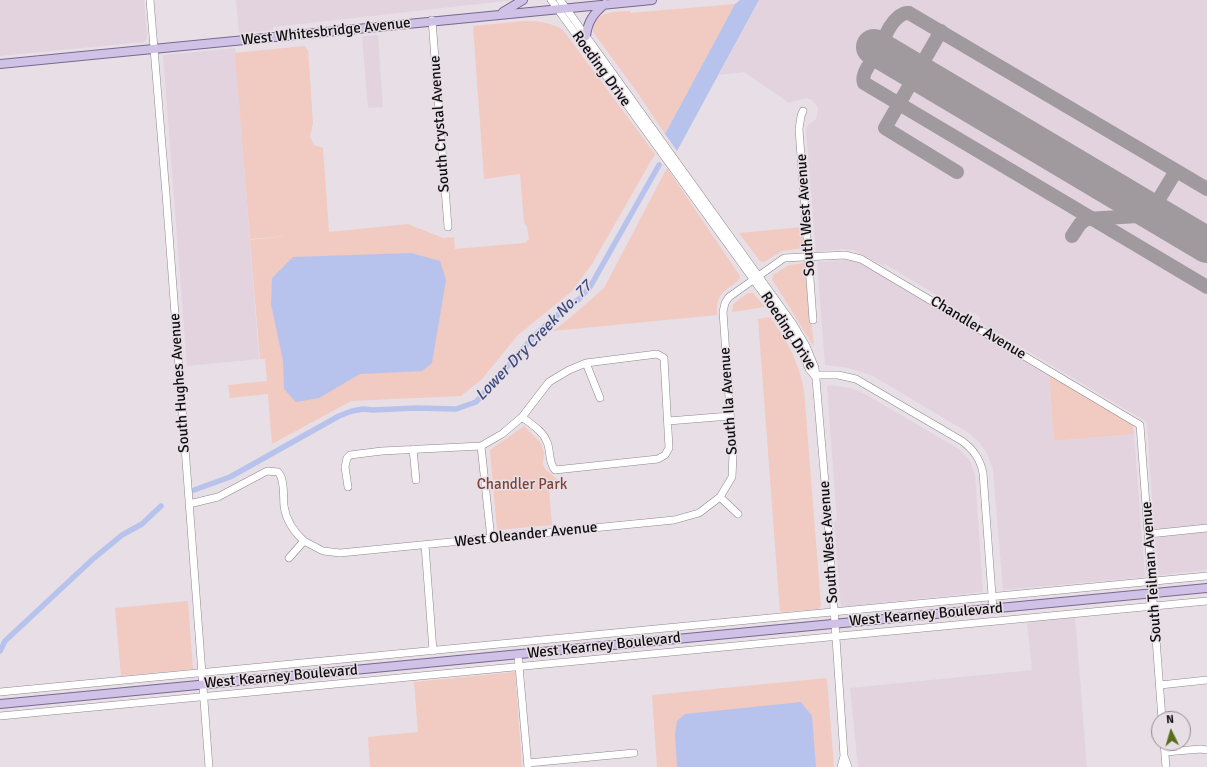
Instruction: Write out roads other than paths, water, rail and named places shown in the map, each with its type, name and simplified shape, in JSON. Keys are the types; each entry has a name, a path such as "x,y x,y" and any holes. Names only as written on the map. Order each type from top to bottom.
{"main road":[{"path":"496,14 517,5 522,0"},
{"name":"West Whitesbridge Avenue","path":"0,64 154,50 432,20 652,0"},
{"path":"586,36 587,26 591,17 605,4"},
{"name":"West Kearney Boulevard","path":"0,704 1207,588"}],"street":[{"name":"South Hughes Avenue","path":"150,0 209,767"},
{"name":"Roeding Drive","path":"551,0 586,36 756,277 796,339 809,369 814,375"},
{"name":"Roeding Drive","path":"560,0 560,8 756,277"},
{"name":"South Crystal Avenue","path":"432,20 448,227"},
{"name":"South West Avenue","path":"804,111 801,116 799,129 814,320"},
{"name":"Chandler Avenue","path":"725,303 737,290 784,258 845,255 861,259 1140,425"},
{"name":"South Ila Avenue","path":"720,497 732,477 733,454 723,312 725,303"},
{"path":"348,487 345,468 347,458 350,456 413,449 481,446 502,434 522,417 549,382 586,363 657,354 664,358 669,448 665,454 658,459 555,470 551,466 547,442 543,435 538,428 522,417"},
{"path":"586,363 600,398"},
{"path":"814,375 838,375 864,383 962,441 973,451 978,458 983,473 993,609"},
{"name":"South West Avenue","path":"814,375 827,506 833,612 844,756 848,767"},
{"path":"668,421 730,416"},
{"name":"South Teilman Avenue","path":"1140,425 1162,711"},
{"path":"481,446 491,539"},
{"path":"413,449 416,480"},
{"path":"189,504 218,497 267,472 278,472 282,479 284,506 289,522 304,541 288,558"},
{"path":"720,497 738,514"},
{"name":"West Oleander Avenue","path":"304,541 323,551 340,553 491,539 688,518 699,513 720,497"},
{"path":"1149,534 1207,528"},
{"path":"425,544 433,651"},
{"name":"West Kearney Boulevard","path":"0,692 1207,576"},
{"name":"West Kearney Boulevard","path":"0,716 1207,601"},
{"path":"518,655 528,765 634,753"},
{"path":"1160,685 1207,680"},
{"path":"1166,767 1165,752 1201,749 1207,750"},
{"name":"South West Avenue","path":"840,767 844,756"}],"water":[{"path":"740,0 759,0 677,151 665,134 735,4"},
{"path":"411,253 440,261 446,280 432,363 422,371 360,374 319,398 296,402 284,389 283,361 271,304 272,278 293,257"},
{"path":"801,702 812,716 816,767 677,767 675,734 677,721 685,714"}],"waterway":[{"name":"Lower Dry Creek No. 77","path":"194,490 230,477 339,416 352,411 363,409 456,409 476,402 535,335 579,299 590,287 659,165"},
{"name":"Lower Dry Creek No. 77","path":"0,651 5,641 94,558 122,535 142,524 161,506"}],"park label":[{"name":"Chandler Park","path":"522,485"}]}
